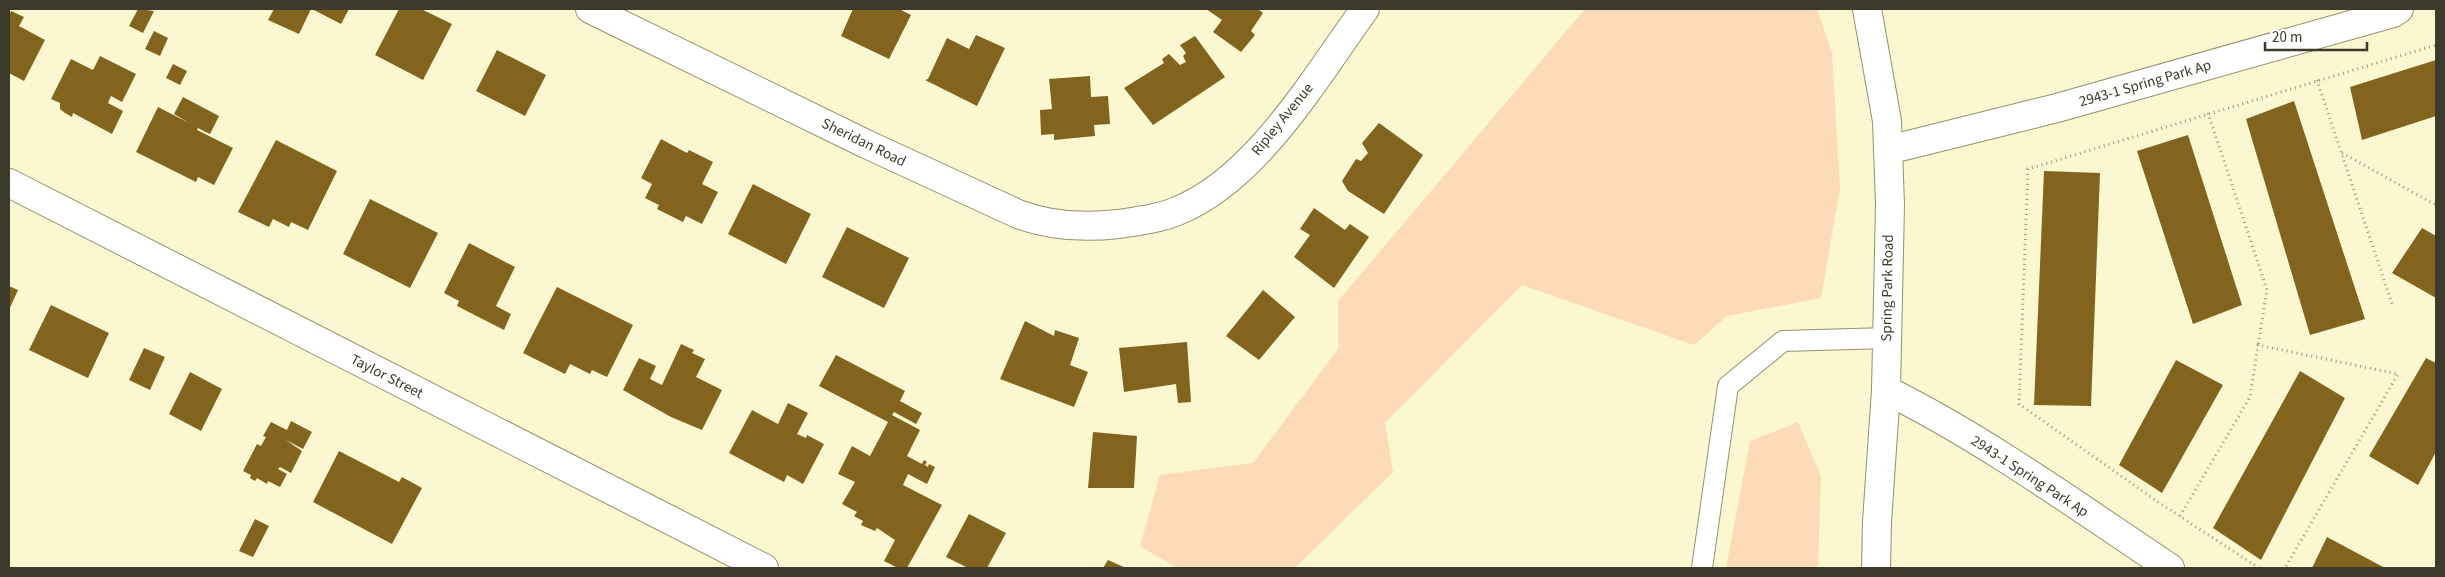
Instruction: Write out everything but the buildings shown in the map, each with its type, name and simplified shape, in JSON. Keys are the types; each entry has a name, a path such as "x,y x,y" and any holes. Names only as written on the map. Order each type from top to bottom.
{"street":[{"name":"Sheridan Road","path":"590,9 858,140 1018,214 1037,221 1088,227 1151,219"},
{"name":"Ripley Avenue","path":"1151,219 1178,210 1228,181 1270,140 1365,9"},
{"name":"Spring Park Road","path":"1866,9 1878,62 1887,121 1890,205 1886,390 1876,522 1876,568"},
{"name":"2943-1 Spring Park Ap","path":"1888,150 2057,108 2393,13 2399,9"},
{"name":"Taylor Street","path":"9,183 764,568"},
{"name":"2943-1 Spring Park Ap","path":"1886,390 1924,409 1982,443 2170,568"}],"lane":[{"path":"1702,568 1728,386 1783,341 1887,338"}],"path":[{"path":"2259,568 2180,516 2019,404 2028,169 2436,45"},
{"path":"2317,80 2392,304"},
{"path":"2180,516 2250,397 2267,290 2208,113"},
{"path":"2341,153 2436,205"},
{"path":"2258,345 2398,374 2285,568"}],"shaded area":[{"path":"1585,9 1817,9 1832,53 1840,188 1821,298 1727,316 1694,345 1522,285 1385,423 1393,472 1295,568 1177,568 1140,546 1160,475 1253,463 1338,349 1338,301"},
{"path":"1798,422 1821,476 1818,568 1726,568 1750,441"}]}
